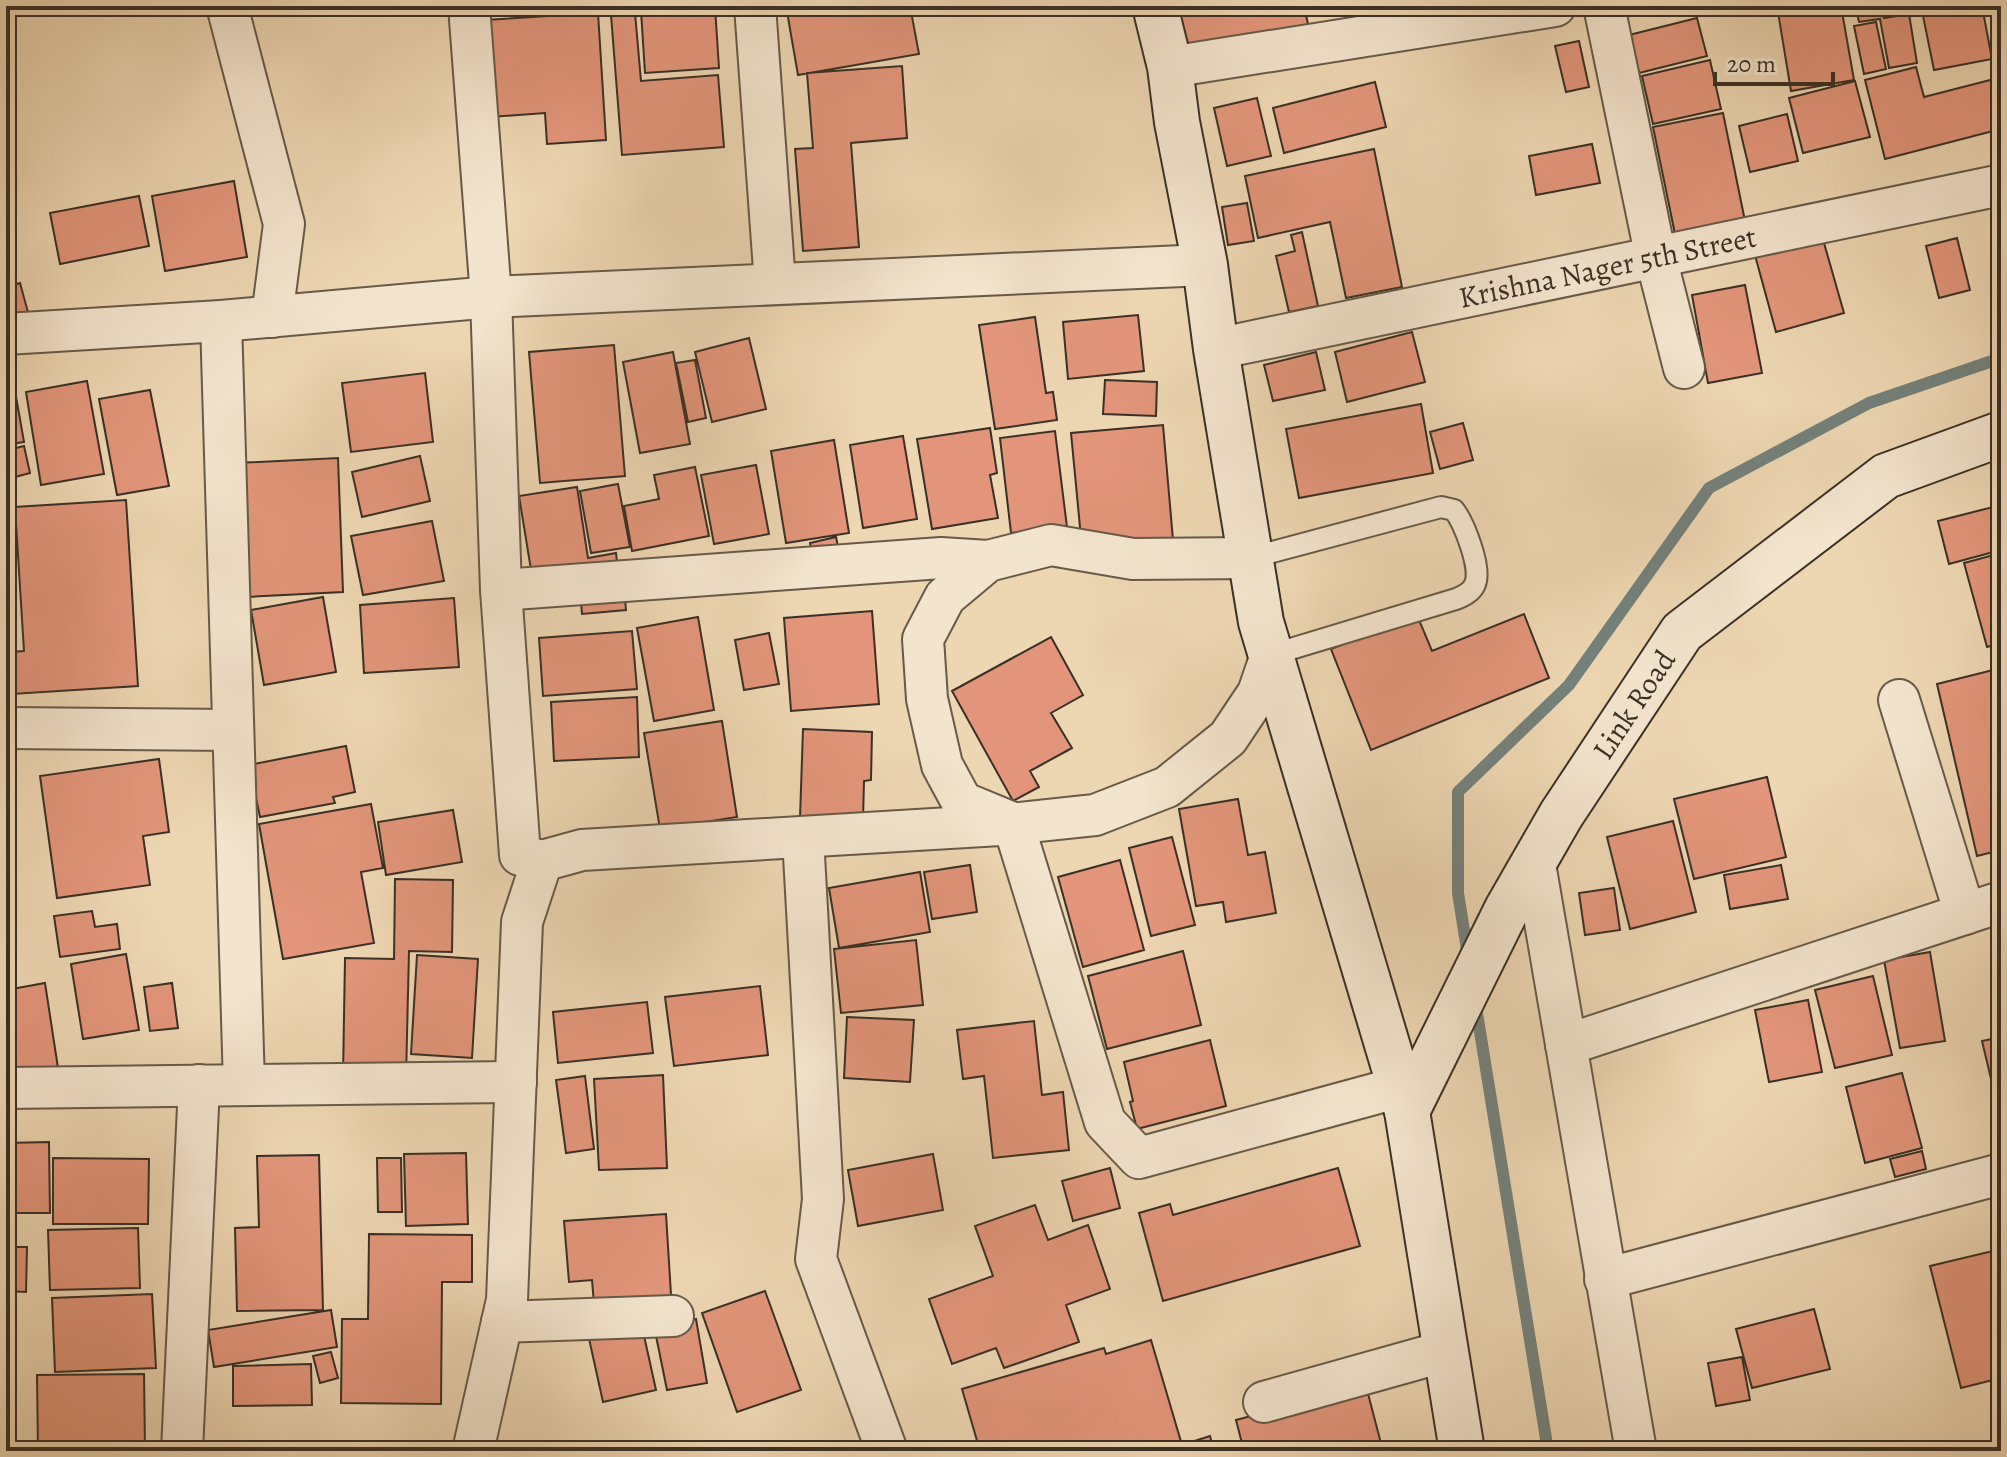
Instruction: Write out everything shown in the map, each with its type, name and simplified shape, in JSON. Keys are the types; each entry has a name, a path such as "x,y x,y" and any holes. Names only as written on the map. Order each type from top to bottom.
{"street":[{"path":"227,6 284,224 272,317"},
{"path":"469,6 491,297 501,590 520,855 542,861 582,850 1095,815 1167,787 1228,738 1258,693 1271,655"},
{"path":"755,6 775,284"},
{"path":"1155,6 1170,67 1177,122 1205,265 1261,622 1403,1099 1462,1451"},
{"path":"1170,67 1555,6"},
{"path":"1604,6 1656,258 1684,368"},
{"name":"Krishna Nager 5th Street","path":"1216,349 2001,185"},
{"path":"6,334 221,321 491,297 1205,265"},
{"path":"221,321 244,1085"},
{"name":"Link Road","path":"1403,1099 1434,1060 1507,909 1561,815 1682,632 1886,476 2001,434"},
{"path":"501,590 941,558 988,561 1051,545 1133,559 1250,558"},
{"path":"988,561 945,597 923,639 927,699 942,765 962,802 1013,823"},
{"path":"1566,1045 1983,908 1899,700"},
{"path":"6,728 233,730"},
{"path":"1013,823 1105,1122 1139,1158 1403,1099"},
{"path":"803,837 823,1199 816,1259 887,1451"},
{"path":"473,1451 507,1300 522,922 542,861"},
{"path":"1535,864 1636,1451"},
{"path":"6,1088 516,1082"},
{"path":"182,1451 199,1085"},
{"path":"1605,1279 2001,1174"},
{"path":"502,1322 673,1316"},
{"path":"1264,1402 1446,1351"}],"lane":[{"path":"1250,558 1441,507 1454,510 1463,522 1477,574 1475,586 1456,599 1271,655"}],"building":[{"path":"502,6 556,6 503,15"},
{"path":"786,6 910,6 919,54 798,75"},
{"path":"1178,6 1304,6 1310,33 1189,59"},
{"path":"1354,6 1414,6 1356,16"},
{"path":"1777,6 1841,6 1854,80 1791,91"},
{"path":"1855,6 1881,6 1884,18 1909,14 1917,63 1889,68 1880,19 1859,22"},
{"path":"1921,6 1982,6 1992,59 1934,70"},
{"path":"715,7 719,68 645,73 641,11"},
{"path":"598,13 606,140 547,144 545,113 491,117 485,20"},
{"path":"635,13 641,81 718,75 724,147 622,155 611,15"},
{"path":"1697,18 1707,56 1639,73 1629,35"},
{"path":"1876,22 1886,69 1864,74 1854,26"},
{"path":"1579,41 1589,87 1566,92 1555,46"},
{"path":"1710,60 1721,109 1653,124 1642,76"},
{"path":"902,66 907,138 851,143 859,247 803,251 795,149 813,148 807,73"},
{"path":"1916,67 1924,97 1998,78 2001,129 1885,159 1865,80"},
{"path":"1855,81 1870,137 1803,153 1789,98"},
{"path":"1375,82 1386,127 1284,153 1273,108"},
{"path":"1257,98 1271,156 1227,166 1214,108"},
{"path":"1723,113 1745,221 1675,234 1653,127"},
{"path":"1787,114 1798,161 1750,172 1739,126"},
{"path":"1592,144 1600,183 1536,195 1529,156"},
{"path":"1374,149 1402,287 1346,298 1330,222 1258,238 1245,176"},
{"path":"234,181 247,257 165,271 152,196"},
{"path":"139,196 149,246 60,264 50,213"},
{"path":"1247,203 1254,241 1228,245 1222,207"},
{"path":"1820,229 1844,313 1776,332 1753,248"},
{"path":"1302,232 1318,306 1289,312 1276,256 1295,251 1291,235"},
{"path":"1957,238 1970,290 1939,298 1926,246"},
{"path":"20,283 29,316 6,323 6,287"},
{"path":"1745,285 1762,373 1708,383 1692,295"},
{"path":"1138,315 1144,371 1068,379 1063,322"},
{"path":"1035,317 1046,393 1053,392 1057,420 995,429 979,325"},
{"path":"1412,332 1425,382 1347,402 1335,352"},
{"path":"749,338 766,409 712,422 695,352"},
{"path":"614,345 625,476 540,483 529,352"},
{"path":"673,352 690,444 640,453 623,362"},
{"path":"1316,352 1325,390 1273,401 1264,365"},
{"path":"695,360 706,418 688,422 676,363"},
{"path":"425,373 433,442 351,452 342,383"},
{"path":"1105,380 1157,382 1156,416 1103,414"},
{"path":"87,381 104,474 41,485 26,392"},
{"path":"150,390 169,486 117,495 99,399"},
{"path":"15,391 24,442 6,445 6,393"},
{"path":"1421,404 1433,473 1299,498 1286,429"},
{"path":"1463,423 1473,460 1440,469 1430,432"},
{"path":"1163,425 1173,540 1082,548 1071,433"},
{"path":"990,428 997,473 990,475 998,518 932,529 917,439"},
{"path":"1055,431 1067,527 1011,533 1000,438"},
{"path":"903,436 917,519 863,528 850,445"},
{"path":"834,440 849,533 786,543 771,451"},
{"path":"24,446 30,473 15,477 8,450"},
{"path":"420,456 430,501 362,517 352,472"},
{"path":"338,458 343,592 244,597 237,463"},
{"path":"756,465 769,534 714,544 701,475"},
{"path":"695,467 709,536 632,551 624,506 659,499 654,475"},
{"path":"618,484 630,547 591,553 580,491"},
{"path":"577,487 588,558 616,553 617,562 532,576 519,496"},
{"path":"126,500 138,686 12,694 9,652 24,651 15,507"},
{"path":"2001,505 2001,550 1949,564 1938,521"},
{"path":"432,521 444,581 363,595 351,536"},
{"path":"836,537 841,561 815,567 810,543"},
{"path":"2001,553 2001,643 1987,647 1964,563"},
{"path":"624,587 626,610 582,614 580,591"},
{"path":"323,597 336,672 264,685 251,610"},
{"path":"454,598 459,667 364,673 360,605"},
{"path":"872,611 879,704 791,711 784,618"},
{"path":"1524,614 1549,678 1371,750 1331,649 1417,615 1432,651"},
{"path":"698,617 714,710 654,721 637,628"},
{"path":"632,631 637,689 543,696 539,638"},
{"path":"769,633 779,684 744,690 735,640"},
{"path":"1051,637 1083,695 1051,713 1072,748 1030,771 1039,787 1013,801 952,691"},
{"path":"2001,668 2001,850 1977,856 1937,684"},
{"path":"637,697 639,757 554,761 551,702"},
{"path":"722,721 737,817 660,829 644,733"},
{"path":"803,729 872,732 871,780 864,781 863,820 800,818"},
{"path":"346,746 355,792 333,797 335,803 260,817 249,765"},
{"path":"159,759 169,832 143,836 150,885 57,898 40,776"},
{"path":"1767,777 1786,857 1694,879 1674,799"},
{"path":"1238,799 1248,855 1265,852 1276,913 1226,922 1223,902 1196,906 1179,809"},
{"path":"371,804 383,868 361,872 374,943 283,959 259,824"},
{"path":"453,810 462,862 386,875 378,822"},
{"path":"1673,821 1696,912 1630,929 1607,837"},
{"path":"1172,837 1195,925 1151,936 1129,848"},
{"path":"1120,860 1144,950 1083,967 1058,877"},
{"path":"970,865 977,912 932,919 924,872"},
{"path":"1781,865 1788,899 1730,909 1724,875"},
{"path":"920,872 930,932 839,948 829,888"},
{"path":"395,879 453,880 452,952 409,951 406,1078 343,1077 345,958 394,959"},
{"path":"1614,888 1620,930 1585,935 1579,893"},
{"path":"92,911 95,927 117,924 120,949 60,957 54,916"},
{"path":"916,940 923,1005 841,1013 834,949"},
{"path":"1183,951 1201,1025 1107,1049 1088,976"},
{"path":"1930,952 1945,1041 1900,1048 1884,960"},
{"path":"126,954 139,1030 83,1039 71,964"},
{"path":"417,955 478,959 472,1058 411,1054"},
{"path":"1873,976 1892,1055 1835,1068 1815,990"},
{"path":"45,983 58,1068 6,1076 6,990"},
{"path":"172,983 178,1028 150,1031 144,987"},
{"path":"760,986 768,1055 674,1066 665,997"},
{"path":"1808,1000 1822,1072 1769,1082 1755,1010"},
{"path":"647,1002 653,1053 558,1063 553,1012"},
{"path":"847,1017 914,1020 910,1082 844,1078"},
{"path":"1034,1021 1042,1095 1063,1092 1069,1150 993,1158 984,1076 963,1079 957,1030"},
{"path":"2001,1037 2001,1121 1982,1041"},
{"path":"1210,1040 1226,1106 1137,1129 1124,1062"},
{"path":"1902,1073 1922,1148 1865,1163 1846,1087"},
{"path":"663,1075 667,1168 599,1170 594,1079"},
{"path":"585,1076 594,1149 566,1153 556,1080"},
{"path":"49,1142 50,1213 6,1213 6,1143"},
{"path":"1922,1151 1926,1169 1895,1177 1890,1159"},
{"path":"466,1153 468,1224 406,1226 404,1154"},
{"path":"933,1154 943,1210 858,1226 848,1170"},
{"path":"319,1155 323,1310 237,1311 235,1228 259,1227 257,1156"},
{"path":"53,1158 149,1159 148,1224 53,1224"},
{"path":"377,1158 401,1158 402,1212 378,1212"},
{"path":"1110,1168 1120,1208 1073,1221 1062,1181"},
{"path":"1338,1168 1360,1246 1163,1301 1139,1213 1170,1204 1173,1215"},
{"path":"1035,1205 1048,1240 1088,1225 1110,1289 1066,1305 1079,1342 1004,1368 996,1348 952,1364 929,1299 993,1276 975,1226"},
{"path":"666,1214 672,1311 595,1316 592,1280 569,1282 564,1221"},
{"path":"138,1228 140,1288 50,1290 48,1230"},
{"path":"369,1234 472,1235 472,1282 442,1282 441,1404 341,1403 342,1319 368,1319"},
{"path":"6,1247 27,1247 26,1292 6,1291"},
{"path":"2001,1249 2001,1378 1961,1388 1930,1266"},
{"path":"765,1291 801,1390 737,1412 702,1313"},
{"path":"152,1294 156,1368 55,1372 52,1298"},
{"path":"1814,1309 1830,1369 1752,1388 1736,1329"},
{"path":"331,1310 337,1347 214,1367 208,1330"},
{"path":"696,1319 707,1383 667,1390 654,1326"},
{"path":"641,1322 656,1390 603,1402 588,1334"},
{"path":"1151,1340 1182,1445 1210,1436 1214,1451 980,1451 962,1389 1104,1348 1106,1354"},
{"path":"331,1352 338,1378 320,1383 313,1356"},
{"path":"1742,1357 1750,1400 1716,1406 1708,1363"},
{"path":"311,1364 312,1405 233,1406 233,1366"},
{"path":"144,1374 145,1450 38,1451 37,1375"},
{"path":"1366,1386 1383,1451 1244,1451 1236,1420"}],"waterway":[{"path":"1468,956 1458,893 1458,792 1569,685 1709,488 1869,403 2001,358"},
{"path":"1475,1001 1548,1451"}]}
